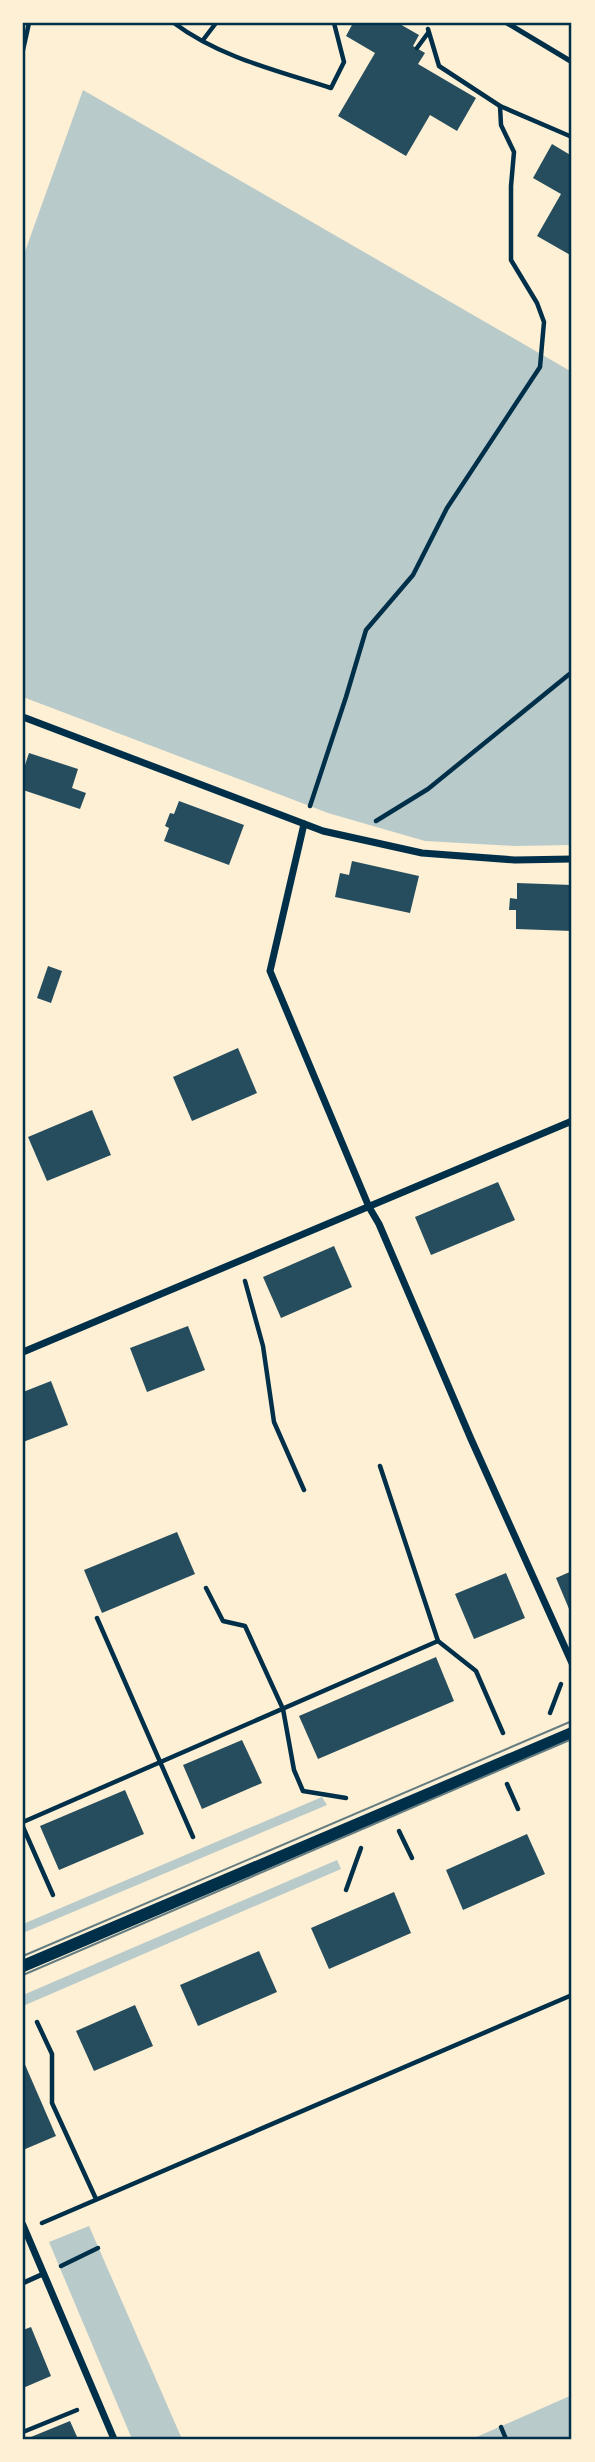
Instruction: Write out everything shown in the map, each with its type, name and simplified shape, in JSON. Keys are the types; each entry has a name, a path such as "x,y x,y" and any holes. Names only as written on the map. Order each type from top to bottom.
{"street":[{"path":"23,717 304,824 352,837 422,853 515,860 572,859"},
{"path":"304,824 270,971 369,1208 379,1224 572,1663"},
{"path":"23,1352 572,1121"},
{"path":"23,1966 572,1733"},
{"path":"24,2228 114,2439"}],"lane":[{"path":"507,23 572,62"},
{"path":"23,2283 43,2274"}],"path":[{"path":"23,50 29,23"},
{"path":"174,23 248,61 331,88 344,62 334,23"},
{"path":"203,40 216,23"},
{"path":"417,48 428,30 439,66 500,106 572,137"},
{"path":"304,824 366,631 412,575 447,508 540,367 544,322 537,303 511,260 514,152 501,125 500,106"},
{"path":"352,837 428,789 572,672"},
{"path":"246,1284 263,1346 274,1422 304,1490"},
{"path":"380,1466 438,1641 476,1671 503,1733"},
{"path":"206,1588 223,1621 245,1626 283,1709 294,1770 303,1791 346,1798"},
{"path":"97,1618 192,1837"},
{"path":"23,1822 438,1641"},
{"path":"550,1713 561,1684"},
{"path":"505,1782 518,1809"},
{"path":"23,1827 53,1895"},
{"path":"398,1828 412,1858"},
{"path":"346,1889 363,1844"},
{"path":"24,2228 572,1995"},
{"path":"37,2022 52,2054 52,2103 96,2199"},
{"path":"43,2274 98,2248"},
{"path":"23,2432 77,2410"},
{"path":"501,2427 506,2439"}],"shaded area":[{"path":"83,90 572,372 572,845 515,846 425,841 328,813 23,697 23,257"},
{"path":"322,1797 327,1805 23,1933 23,1924"},
{"path":"337,1860 341,1869 23,2006 23,1995"},
{"path":"89,2226 182,2439 132,2439 49,2242"},
{"path":"572,2395 572,2439 472,2439"}],"building":[{"path":"353,23 398,23 419,35 413,46 425,53 418,64 476,98 457,131 430,115 406,156 338,116 375,53 346,36"},
{"path":"552,144 572,156 572,256 537,236 561,194 533,178"},
{"path":"29,753 78,769 72,788 86,793 80,809 23,790 23,771"},
{"path":"179,801 244,825 229,865 164,841 169,828 165,826"},
{"path":"352,861 419,876 410,913 335,897 340,873 349,875"},
{"path":"517,883 572,885 572,931 516,929 516,910 509,910 510,898 517,899"},
{"path":"48,966 62,971 51,1003 37,998"},
{"path":"238,1048 257,1093 192,1121 173,1077"},
{"path":"92,1110 111,1155 47,1181 28,1137"},
{"path":"498,1182 515,1220 431,1255 415,1217"},
{"path":"334,1246 352,1287 281,1318 263,1277"},
{"path":"188,1326 205,1370 147,1392 130,1348"},
{"path":"51,1381 68,1425 23,1442 23,1392"},
{"path":"177,1532 195,1574 102,1613 84,1570"},
{"path":"572,1571 572,1616 556,1578"},
{"path":"506,1573 525,1618 474,1639 455,1594"},
{"path":"436,1657 454,1701 318,1759 299,1716"},
{"path":"242,1740 262,1783 202,1809 183,1765"},
{"path":"125,1790 144,1834 59,1870 40,1826"},
{"path":"527,1834 545,1874 463,1910 446,1870"},
{"path":"394,1892 411,1933 329,1969 311,1928"},
{"path":"259,1951 277,1992 198,2026 180,1985"},
{"path":"135,2005 153,2046 94,2071 76,2031"},
{"path":"23,2060 56,2136 23,2150"},
{"path":"31,2327 51,2376 23,2388 23,2330"},
{"path":"70,2421 78,2439 26,2439"}],"tram line":[{"path":"23,1956 572,1721"},
{"path":"23,1975 572,1739"}]}
